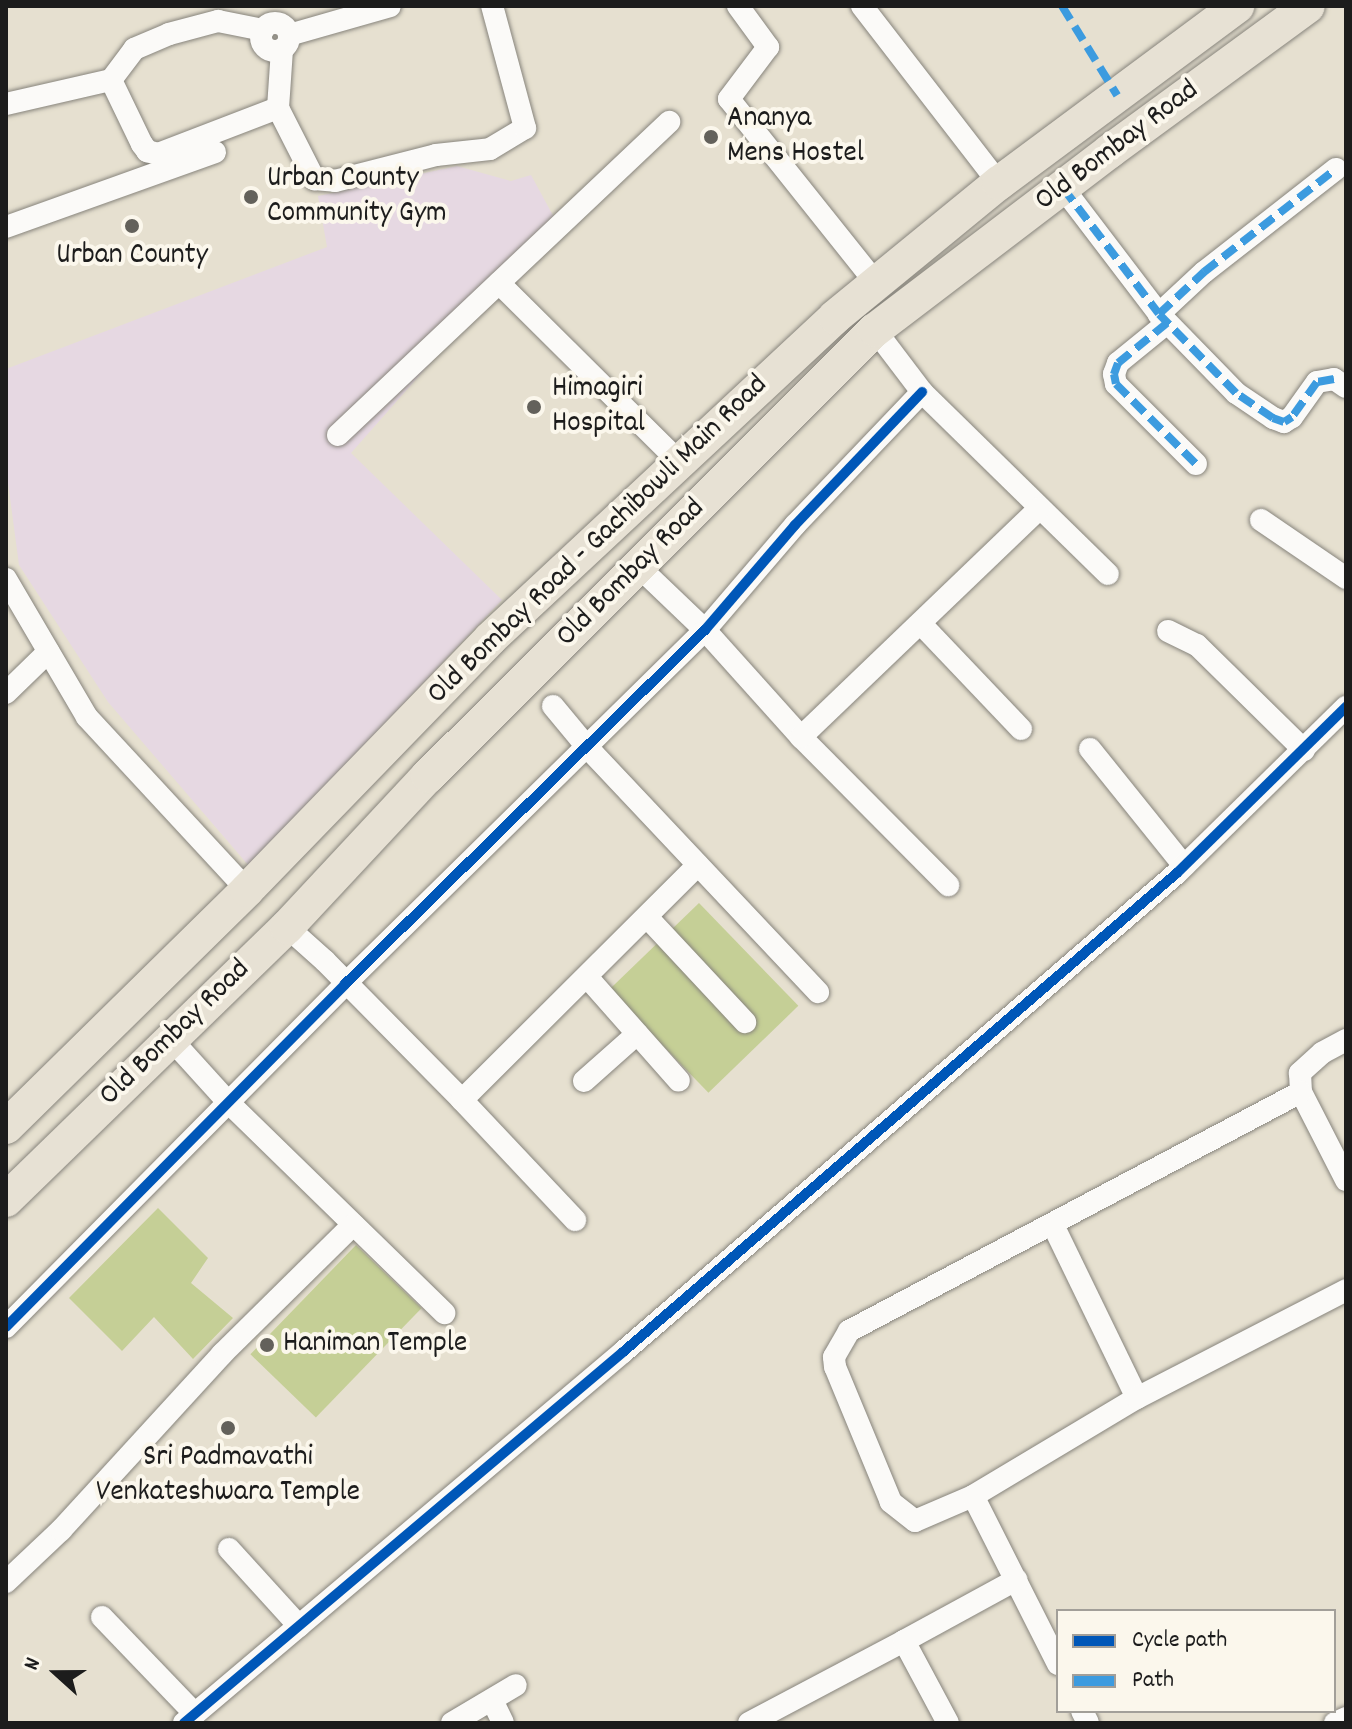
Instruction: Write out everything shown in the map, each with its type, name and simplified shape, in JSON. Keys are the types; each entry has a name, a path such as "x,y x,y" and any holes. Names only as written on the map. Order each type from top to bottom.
{"main road":[{"name":"Old Bombay Road - Gachibowli Main Road","path":"6,1127 247,890 490,639 678,461 875,282 999,183 1237,6"},
{"name":"Old Bombay Road","path":"6,1200 287,927 428,776 875,330 1308,6"}],"street":[{"path":"285,42 390,6"},
{"path":"6,104 111,80 134,49 169,34 218,21 263,30 269,24 278,23 285,42 278,108 314,179 322,182 436,155 490,149 525,128 492,6"},
{"path":"738,6 768,47 729,99 875,282"},
{"path":"862,6 999,183"},
{"path":"111,80 142,144 147,151 158,154 278,108"},
{"path":"338,435 669,122"},
{"path":"6,227 215,152"},
{"path":"1196,464 1116,384 1114,374 1118,363 1204,272 1336,169"},
{"path":"1063,188 1163,318 1236,393 1284,422 1292,417 1317,382 1334,379 1346,387"},
{"path":"499,283 678,461"},
{"path":"875,330 922,392 1108,574"},
{"path":"6,1327 345,984 705,630 795,525 922,392"},
{"path":"801,737 1039,509"},
{"path":"1261,520 1346,578"},
{"path":"639,567 705,630 801,737 948,885"},
{"path":"6,579 87,717 247,890"},
{"path":"921,624 1021,729"},
{"path":"1168,631 1197,645 1304,750"},
{"path":"6,693 48,652"},
{"path":"553,706 587,747 818,992"},
{"path":"102,1617 190,1718 1184,866 1346,707"},
{"path":"1090,749 1184,866"},
{"path":"462,1100 588,978 698,865"},
{"path":"647,917 745,1022"},
{"path":"287,927 462,1100 575,1220"},
{"path":"588,978 679,1081"},
{"path":"584,1081 637,1034"},
{"path":"170,1038 229,1103 444,1313"},
{"path":"1346,1040 1308,1063 1300,1073 1301,1092 1346,1180"},
{"path":"1301,1092 849,1331 834,1357 835,1367 891,1502 915,1521 973,1496 1137,1398 1346,1290"},
{"path":"6,1582 61,1530 222,1354 353,1225"},
{"path":"1053,1225 1137,1398"},
{"path":"973,1496 1056,1660"},
{"path":"229,1549 299,1626"},
{"path":"749,1723 1016,1580"},
{"path":"904,1641 948,1723"},
{"path":"452,1723 516,1685"},
{"path":"492,1700 503,1723"},
{"path":"1336,1723 1346,1718"}],"shaded area":[{"path":"457,166 511,181 531,175 556,221 351,453 502,600 249,866 108,702 19,565 6,468 6,369 327,247 318,196"}],"green space":[{"path":"699,903 798,1006 708,1093 609,990"},
{"path":"158,1208 208,1258 191,1283 233,1318 193,1359 154,1317 122,1351 69,1298"},
{"path":"356,1245 421,1308 316,1418 250,1354"}],"marked path":[{"path":"1062,6 1117,95"},
{"path":"1334,379 1317,382 1292,417 1284,422 1273,418 1236,393 1159,314 1204,272 1336,169"},
{"path":"1063,188 1159,314"},
{"path":"1167,323 1118,363 1114,374 1116,384 1196,464"}],"cycle path":[{"path":"6,1327 345,984 705,630 795,525 922,392"},
{"path":"184,1723 623,1352 1177,873 1346,707"}],"place":[{"name":"Ananya Mens Hostel","path":"711,137"},
{"name":"Urban County Community Gym","path":"251,197"},
{"name":"Urban County","path":"132,226"},
{"name":"Himagiri Hospital","path":"534,407"},
{"name":"Haniman Temple","path":"267,1345"},
{"name":"Sri Padmavathi Venkateshwara Temple","path":"228,1428"}]}
